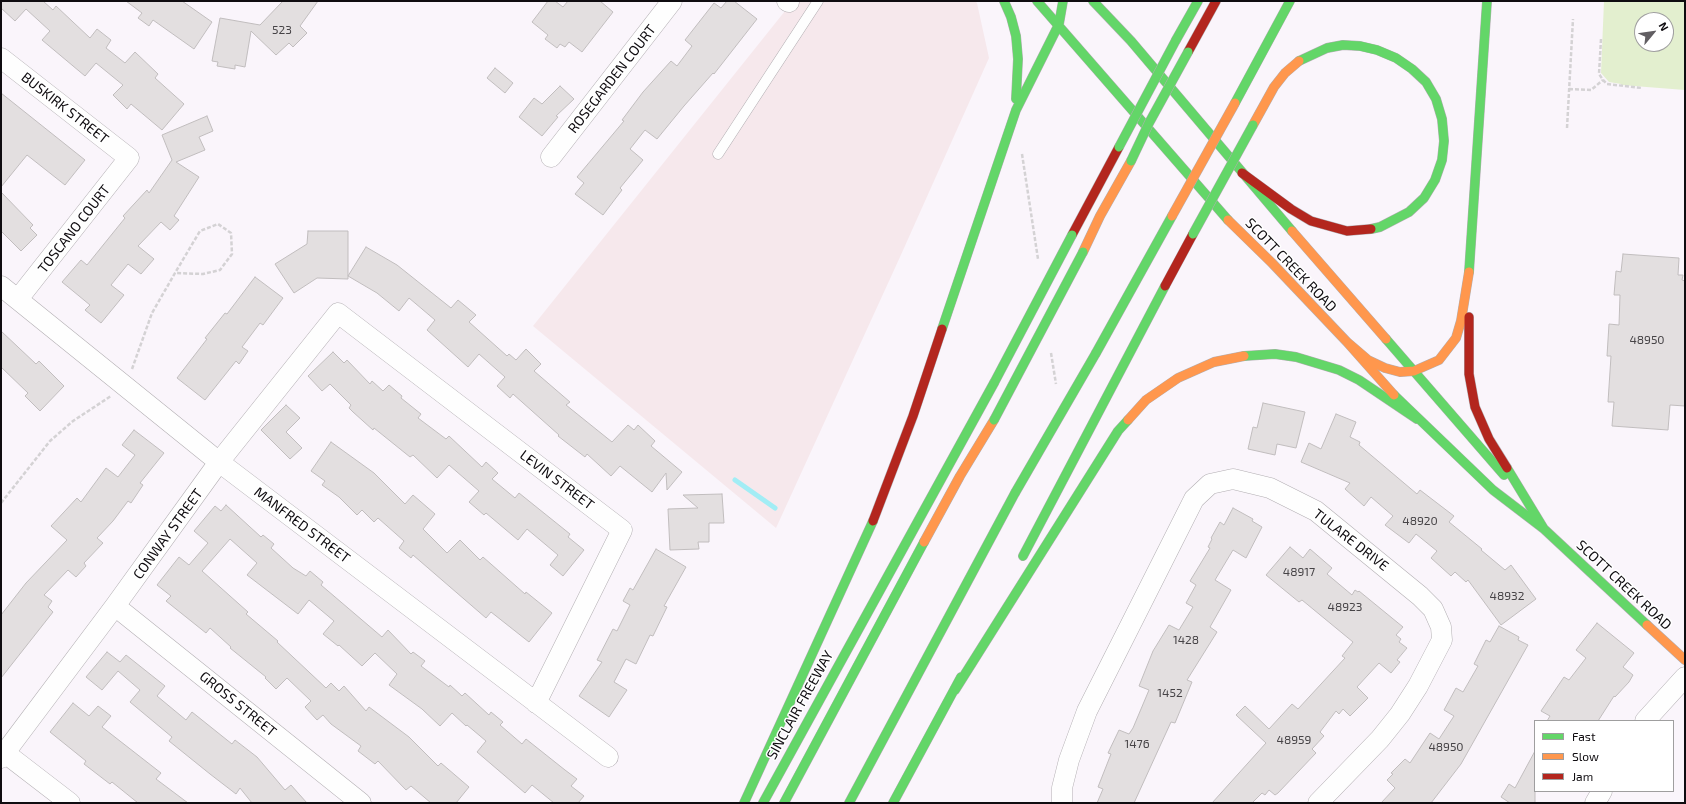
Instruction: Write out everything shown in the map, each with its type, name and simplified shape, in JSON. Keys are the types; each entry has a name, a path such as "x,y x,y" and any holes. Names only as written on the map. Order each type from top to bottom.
{"main road":[{"path":"1004,1 1011,17 1016,36 1018,59 1016,110"},
{"name":"SCOTT CREEK ROAD","path":"1037,1 1059,24 1223,215 1272,263 1418,419 1493,490 1544,529 1685,660"},
{"path":"744,803 840,596 894,468 1016,110 1059,24 1063,1"},
{"name":"SCOTT CREEK ROAD","path":"1093,1 1131,41 1242,173 1500,471 1544,529"},
{"name":"SINCLAIR FREEWAY","path":"763,803 994,383 1198,1"},
{"path":"784,803 960,476 994,420 1083,252 1100,216 1131,161 1149,123 1216,1"},
{"path":"849,803 1015,493 1096,353 1290,1"},
{"path":"1487,1 1469,277 1469,374 1475,407 1489,439 1544,529"},
{"path":"1018,566 1094,418 1253,124 1274,87 1285,73 1297,62 1311,54 1327,48 1343,45 1360,46 1377,50 1396,58 1412,69 1426,82 1436,99 1442,119 1444,141 1442,160 1435,180 1427,192 1409,212 1380,227 1366,230 1348,231 1328,227 1311,221 1291,209 1242,173"},
{"path":"1347,342 1368,360 1385,368 1400,372 1414,371 1439,360 1456,338 1461,321 1469,277"},
{"path":"955,690 1011,598 1118,432 1146,400 1178,378 1214,362 1235,357 1275,354 1296,356 1339,370 1359,380 1418,419"},
{"path":"893,803 955,690 1000,600"}],"street":[{"name":"ROSEGARDEN COURT","path":"551,157 672,1"},
{"name":"BUSKIRK STREET","path":"1,58 129,158"},
{"name":"TOSCANO COURT","path":"18,299 129,158"},
{"name":"MANFRED STREET","path":"1,286 219,462 608,757"},
{"name":"CONWAY STREET","path":"3,755 115,606 219,462 338,313"},
{"name":"LEVIN STREET","path":"338,313 622,530 536,702"},
{"name":"TULARE DRIVE","path":"1062,803 1062,788 1069,760 1087,711 1194,499 1210,484 1233,479 1270,488 1316,511 1434,608 1441,627 1442,640 1418,686 1400,714 1380,739 1318,803"},
{"name":"GROSS STREET","path":"115,606 360,803"},
{"path":"1646,720 1685,676"},
{"path":"3,755 70,803"},
{"path":"1595,803 1601,792"}],"lane":[{"path":"718,154 818,1"}],"path":[{"path":"1567,128 1573,19"},
{"path":"1601,39 1599,74 1603,80 1607,84 1642,88"},
{"path":"1569,89 1591,90 1603,80"},
{"path":"1,503 50,441 73,421 113,395 135,366 152,313 175,273 200,231 218,224 231,233 232,254 220,270 203,274 175,273"}],"shaded area":[{"path":"793,1 975,1 977,3 989,58 776,528 533,326"}],"green space":[{"path":"1604,1 1685,1 1685,90 1621,85 1609,82 1601,73"}],"building":[{"path":"1,1 43,1 53,10 56,6 90,38 97,29 111,40 106,48 125,63 135,52 158,74 155,78 184,104 162,130 131,104 127,109 113,95 123,85 96,63 85,76 42,40 50,31 26,9 15,21 1,8"},
{"path":"126,1 182,1 212,22 194,49 153,20 149,26 138,18 142,13"},
{"path":"283,1 318,1 300,26 307,33 293,47 289,43 276,55 251,31 245,67 235,65 235,69 217,66 218,62 212,61 220,18 260,25"},
{"path":"548,1 555,1 563,7 568,1 600,1 613,12 582,52 569,42 565,47 560,44 557,48 545,39 548,35 532,22"},
{"path":"727,1 734,1 757,19 714,74 713,73 684,106 657,139 645,130 630,149 643,160 620,188 622,190 603,215 575,194 584,183 577,177 624,121 622,120 643,92 671,61 677,66 692,46 685,40 714,3 721,8"},
{"path":"495,68 513,83 505,93 487,78"},
{"path":"560,86 574,99 556,116 558,117 542,136 519,117 534,98 542,104"},
{"path":"1,93 85,160 65,185 27,155 1,187"},
{"path":"207,116 213,131 199,137 205,150 176,162 199,177 174,216 179,220 170,230 161,222 138,246 154,259 141,274 128,264 111,285 124,295 101,323 85,310 90,305 62,282 81,260 87,265 125,218 123,216 147,190 149,193 172,160 162,135"},
{"path":"1,192 33,225 30,228 37,235 21,251 1,231"},
{"path":"308,231 348,231 348,279 317,278 294,293 275,264 307,244"},
{"path":"366,247 397,265 451,308 458,300 476,315 469,322 507,356 509,354 516,360 526,349 541,364 534,371 570,402 566,405 612,442 628,425 634,430 638,425 655,441 651,446 682,472 667,490 666,473 652,492 620,466 611,476 587,454 585,457 558,436 559,435 513,394 510,398 497,386 505,377 479,354 468,367 427,330 435,320 409,298 399,311 377,293 348,276"},
{"path":"1623,254 1679,258 1678,275 1683,275 1682,280 1685,281 1685,406 1670,405 1668,430 1612,426 1614,402 1608,402 1611,356 1607,356 1609,324 1619,325 1620,295 1614,295 1616,271 1621,272"},
{"path":"255,277 283,298 263,325 260,323 242,347 248,351 239,364 236,361 205,400 177,378 207,339 205,338 225,313 227,314"},
{"path":"1,331 36,364 39,361 64,386 40,411 25,396 28,393 1,367"},
{"path":"333,352 344,363 347,360 370,384 372,381 383,391 389,385 402,396 401,398 421,414 418,418 446,439 449,436 482,467 486,462 498,473 492,479 515,498 519,493 570,534 568,537 584,550 563,576 550,565 558,555 527,529 518,540 486,513 484,515 469,502 479,491 449,465 437,478 413,455 410,457 374,428 373,430 349,408 351,405 330,384 322,391 308,376"},
{"path":"1263,403 1305,412 1296,448 1277,444 1275,455 1248,449 1253,427 1257,428"},
{"path":"286,405 300,418 286,432 302,448 290,459 261,430"},
{"path":"1336,414 1356,422 1350,437 1360,442 1359,445 1417,494 1420,490 1454,516 1449,522 1505,570 1511,565 1536,599 1501,625 1468,580 1466,582 1455,572 1451,576 1431,558 1437,551 1416,534 1409,543 1385,525 1393,516 1371,497 1364,506 1345,489 1350,483 1301,462 1309,443 1321,449"},
{"path":"134,430 164,453 140,483 143,485 131,503 128,501 113,521 97,538 103,543 84,563 86,566 76,577 68,570 44,595 52,601 48,607 53,612 1,678 1,615 26,583 67,540 51,526 77,498 81,502 106,468 118,477 135,455 122,445"},
{"path":"331,442 374,473 405,504 413,495 435,514 423,529 447,553 460,540 480,560 483,557 525,594 526,592 552,613 529,642 491,612 486,618 413,555 411,558 399,548 404,541 378,518 374,522 362,510 357,515 339,497 322,485 325,481 311,471"},
{"path":"722,494 724,523 709,523 709,542 698,542 699,549 670,550 668,509 698,508 683,495"},
{"path":"226,505 261,537 263,535 274,544 271,548 293,568 306,576 310,571 323,582 321,585 382,637 388,630 411,654 413,652 425,661 421,666 449,687 450,685 462,696 465,693 489,715 491,712 503,722 500,725 522,744 526,739 577,779 571,786 584,796 578,803 554,803 532,785 525,793 477,752 486,741 452,713 440,726 422,709 389,685 397,674 375,653 362,666 339,645 338,646 323,634 334,621 309,600 298,614 247,575 257,563 230,539 202,571 248,612 246,614 278,641 277,642 326,688 331,683 339,691 344,686 366,711 369,707 409,737 438,766 441,763 469,787 456,803 431,803 411,786 406,790 378,761 375,764 358,751 361,746 331,724 323,715 317,720 305,707 311,701 287,678 276,689 265,678 266,677 230,648 231,647 210,628 206,633 166,601 171,596 157,585 179,557 189,565 208,543 194,531 215,506 221,511"},
{"path":"1233,508 1253,519 1252,521 1262,527 1246,558 1233,550 1215,580 1231,590 1210,627 1217,632 1187,680 1192,682 1175,723 1171,722 1134,803 1097,803 1103,789 1098,787 1111,754 1108,753 1119,730 1129,734 1133,728 1149,690 1139,686 1153,651 1169,625 1179,630 1193,607 1186,603 1196,585 1190,581 1210,548 1208,547 1212,539 1211,538 1220,522 1224,525"},
{"path":"1290,547 1303,558 1310,549 1332,568 1327,574 1352,595 1355,590 1358,592 1359,591 1403,627 1396,635 1401,639 1399,642 1407,648 1397,660 1400,662 1391,673 1379,663 1357,687 1368,698 1350,716 1343,709 1339,714 1336,711 1320,732 1324,736 1312,749 1316,753 1278,793 1275,795 1269,790 1265,795 1262,793 1252,803 1212,803 1266,743 1236,715 1245,706 1269,729 1292,704 1298,709 1345,658 1342,656 1353,642 1302,600 1299,602 1266,575"},
{"path":"656,549 686,567 664,606 667,607 653,636 650,635 636,664 626,659 614,682 627,690 609,717 579,696 602,662 597,660 613,629 617,631 630,605 623,601 630,588 633,590"},
{"path":"1597,623 1634,653 1623,667 1633,675 1629,682 1615,697 1614,696 1599,720 1548,720 1550,716 1541,711 1564,677 1569,680 1586,658 1576,650"},
{"path":"1499,626 1519,637 1518,640 1528,645 1461,764 1431,803 1381,803 1395,788 1387,780 1393,774 1391,773 1405,759 1410,763 1430,733 1439,739 1454,716 1444,710 1456,688 1463,692 1478,666 1474,664 1486,640 1490,642"},
{"path":"107,652 120,662 126,655 165,686 157,696 186,720 192,712 232,744 235,740 257,757 285,790 291,785 307,803 252,803 240,788 236,794 169,741 172,737 130,702 140,690 118,671 102,690 86,677"},
{"path":"73,703 89,716 98,706 111,716 102,727 161,773 156,779 188,803 138,803 112,782 110,784 84,764 86,761 50,732"},
{"path":"1534,753 1535,803 1510,803 1501,797 1509,784 1515,788"}],"waterway":[{"path":"735,480 775,508"}],"traffic: fast":[{"path":"1004,1 1011,17 1016,36 1018,59 1016,99"},
{"path":"1037,1 1228,220"},
{"path":"942,329 1016,110 1059,24 1063,1"},
{"path":"1093,1 1131,41 1292,231"},
{"path":"1176,40 1198,1"},
{"path":"1235,103 1290,1"},
{"path":"1469,272 1487,1"},
{"path":"1119,147 1176,40"},
{"path":"1299,61 1327,48 1343,45 1360,46 1377,50 1396,58 1412,69 1426,82 1436,99 1442,119 1444,141 1442,160 1435,180 1424,198 1409,212 1380,227 1371,229"},
{"path":"1131,161 1149,123 1188,52"},
{"path":"1193,234 1253,125"},
{"path":"1096,353 1172,216"},
{"path":"994,383 1072,235"},
{"path":"994,420 1083,252"},
{"path":"1023,556 1165,286"},
{"path":"1386,339 1504,475"},
{"path":"1015,493 1096,353"},
{"path":"1244,356 1275,354 1296,357 1339,370 1359,380 1417,419"},
{"path":"763,803 994,383"},
{"path":"1394,395 1493,490 1544,529 1647,625"},
{"path":"955,690 1118,431 1128,420"},
{"path":"1507,468 1544,529"},
{"path":"849,803 1015,493"},
{"path":"744,803 873,521"},
{"path":"784,803 924,542"},
{"path":"893,803 961,677"}],"traffic: slow":[{"path":"1253,125 1274,87 1285,73 1299,61"},
{"path":"1172,216 1235,103"},
{"path":"1083,252 1100,216 1131,161"},
{"path":"1228,220 1272,263 1347,342 1394,395"},
{"path":"1292,231 1386,339"},
{"path":"1347,342 1368,360 1385,368 1400,372 1414,371 1439,360 1456,338 1461,321 1469,272"},
{"path":"1128,420 1146,400 1178,378 1214,362 1244,356"},
{"path":"924,542 960,476 994,420"},
{"path":"1647,625 1685,660"}],"traffic: jam":[{"path":"1188,52 1216,1"},
{"path":"1072,235 1119,147"},
{"path":"1242,173 1291,209 1311,221 1347,231 1371,229"},
{"path":"1165,286 1193,234"},
{"path":"1469,317 1469,374 1475,407 1489,439 1507,468"},
{"path":"873,521 913,416 942,329"}]}
